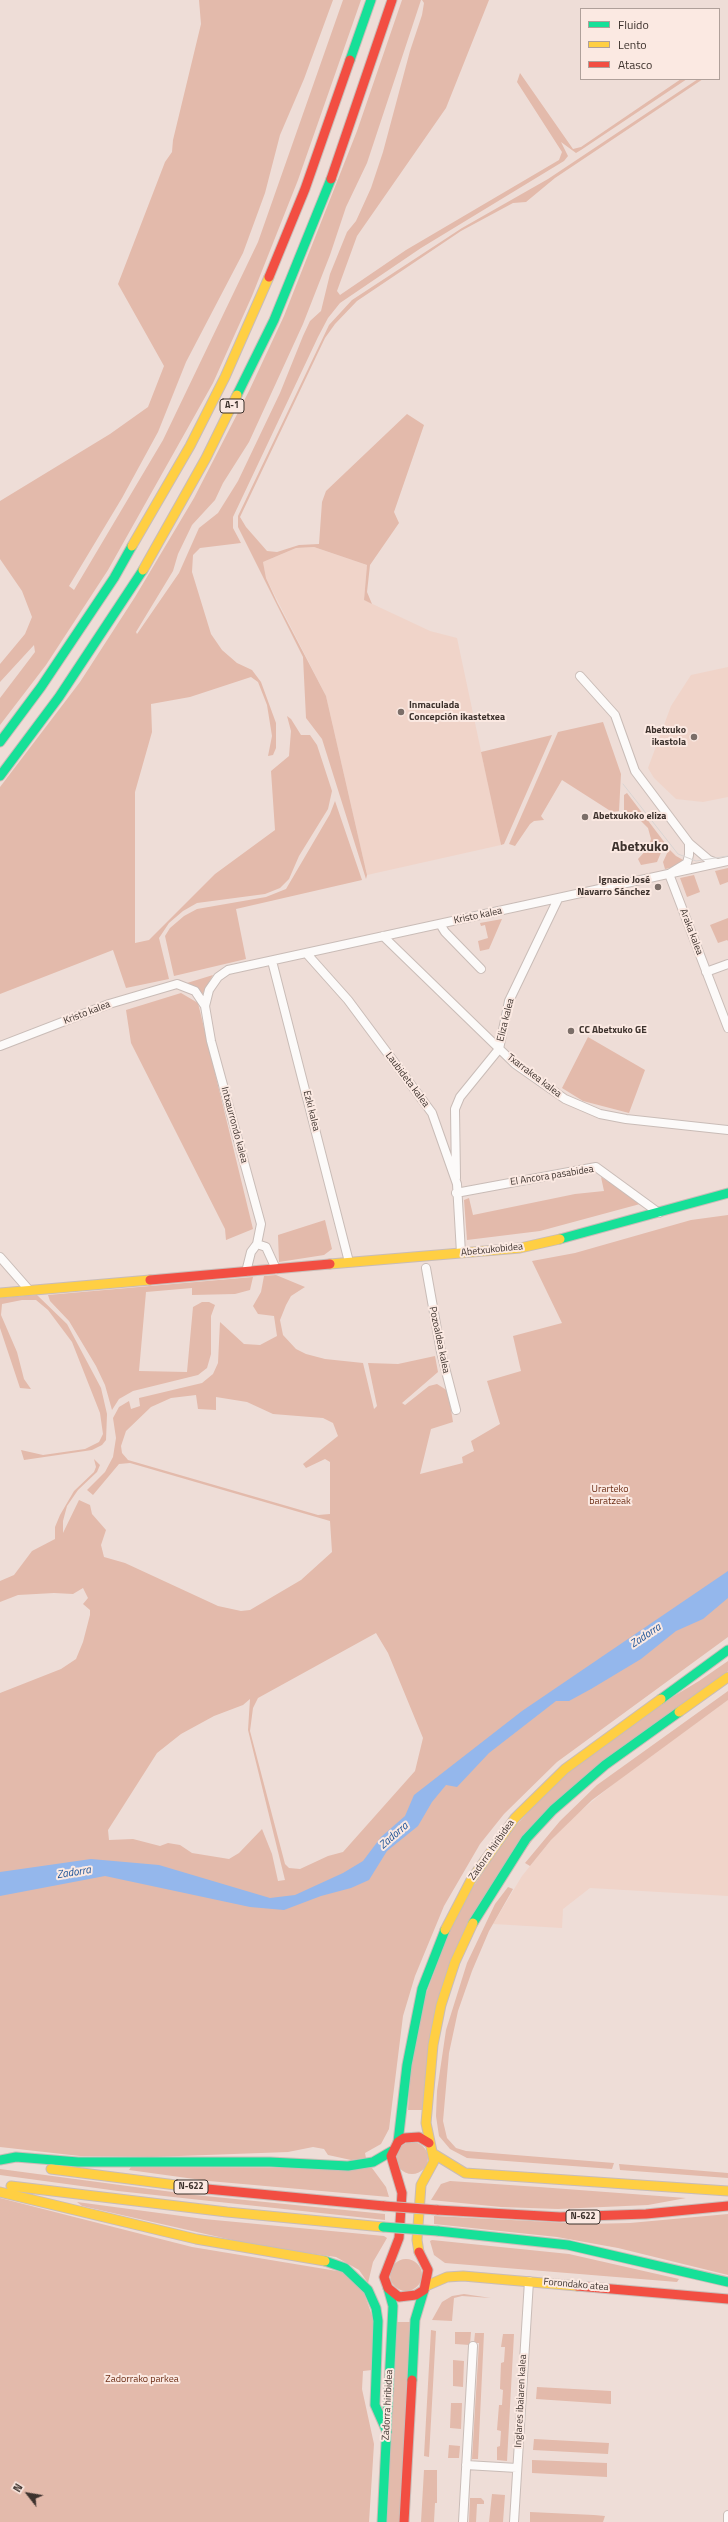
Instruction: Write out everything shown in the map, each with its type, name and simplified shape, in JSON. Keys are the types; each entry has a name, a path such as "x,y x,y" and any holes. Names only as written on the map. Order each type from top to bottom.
{"main road":[{"name":"A-1","path":"0,742 41,686 114,578 186,452 225,377 254,316 305,189 371,0"},
{"name":"A-1","path":"0,776 59,697 133,588 206,458 274,320 323,202 392,0"},
{"name":"Abetxukobidea","path":"0,1293 514,1249 547,1243 704,1201 728,1192"},
{"name":"Abetxukobidea","path":"704,1201 728,1202"},
{"name":"Zadorra hiribidea","path":"398,2142 408,2057 422,1989 447,1925 471,1880 515,1818 565,1768 728,1650"},
{"path":"404,2522 415,2320 425,2288 428,2270 418,2248 419,2200 422,2185 433,2166 434,2154 429,2143 425,2114 428,2080 441,2005 455,1962 475,1918 491,1890 526,1839 575,1789 728,1677"},
{"path":"0,2161 16,2157 78,2162 270,2162 348,2166 372,2162 392,2151 398,2142 413,2136 429,2143"},
{"name":"Zadorra hiribidea","path":"382,2522 392,2306 385,2270 398,2246 402,2193 398,2176 391,2162 392,2151"},
{"path":"434,2154 457,2170 465,2173 728,2191"},
{"name":"N-622","path":"0,2161 137,2181 437,2210 560,2217 646,2214 728,2206"},
{"name":"N-622","path":"0,2184 227,2212 438,2231 568,2245 728,2282"},
{"path":"0,2192 196,2239 242,2248 321,2260 345,2268 368,2290 376,2308 378,2321 374,2383 375,2405 386,2432"},
{"name":"Forondako atea","path":"388,2288 394,2294 406,2298 416,2295 425,2288 447,2277 463,2276 728,2299"}],"street":[{"path":"580,676 615,715 633,768 689,843 709,860 719,864"},
{"path":"669,874 687,863 689,843"},
{"name":"Kristo kalea","path":"205,1006 214,982 228,970 728,861"},
{"name":"Araka kalea","path":"669,874 728,1028"},
{"name":"Eliza kalea","path":"456,1189 455,1109 460,1097 499,1048 509,1001 558,898"},
{"path":"440,924 445,932 481,969"},
{"name":"Txarrakea kalea","path":"383,936 515,1064 565,1099 600,1114 644,1122 728,1130"},
{"name":"Laubideta kalea","path":"307,954 348,1000 432,1113 456,1189 461,1253"},
{"name":"Ezki kalea","path":"272,961 349,1262"},
{"path":"706,972 728,964"},
{"name":"Kristo kalea","path":"0,1046 109,1004 176,984"},
{"name":"Intxaurrondo kalea","path":"176,984 195,991 205,1006 212,1041 261,1224 257,1244 251,1252 246,1272"},
{"name":"El Ancora pasabidea","path":"456,1189 596,1167 659,1213"},
{"path":"257,1244 266,1247 276,1269"},
{"path":"0,1257 29,1290"},
{"name":"Pozoaldea kalea","path":"426,1268 441,1352 456,1410"},
{"name":"Inglares ibaiaren kalea","path":"514,2522 528,2281"},
{"path":"463,2522 473,2346"},
{"path":"466,2465 517,2468"},
{"path":"728,2515 728,2522"}],"shaded area":[{"name":"Inmaculada Concepción ikastetxea","path":"314,547 367,565 364,600 430,631 457,638 501,845 367,875 326,696 266,578 263,562 296,548"},
{"name":"Abetxuko ikastola","path":"728,667 728,797 703,802 676,799 654,778 648,768 671,706 691,675"},
{"path":"728,1700 728,1896 590,1888 563,1909 562,1928 493,1924 522,1876 551,1840 572,1818 617,1781"}],"green space":[{"path":"199,0 333,0 304,79 280,135 265,193 243,253 186,362 158,432 122,498 69,586 74,590 163,440 258,242 343,0 361,0 298,180 252,296 213,383 108,570 46,665 0,725 0,698 35,652 34,645 0,682 0,664 25,634 32,617 22,591 0,559 0,501 110,434 148,407 164,366 118,284 165,162 172,152 173,140 201,24"},
{"path":"402,0 421,0 367,163 346,207 330,255 303,324 249,442 223,483 215,500 192,525 178,554 173,571 136,632 137,634 179,573 199,528 218,513 238,481 280,393 310,321 321,311 330,274 347,232 356,221 371,188 383,152 410,51 422,15 424,3 422,0 489,0 446,108 357,236 337,291 340,295 406,250 559,160 562,152 517,82 520,73 573,149 581,147 680,80 686,80 576,153 561,142 568,156 564,161 421,248 340,303 328,318 318,337 233,517 233,528 241,543 200,548 193,555 192,572 211,634 222,650 237,663 252,670 261,682 276,723 276,748 273,755 268,756 272,736 267,705 258,682 251,677 190,697 151,704 152,732 135,792 135,943 149,940 215,874 275,830 271,771 289,756 291,731 287,716 291,719 301,735 310,735 317,745 332,791 328,809 299,856 289,879 280,888 265,894 197,903 183,911 169,923 159,938 169,979 126,988 113,950 0,994 0,787 80,682 135,597 194,498 249,391 284,316 357,131"},
{"path":"696,80 702,80 555,178 526,202 513,203 461,231 357,301 335,324 325,338 240,517 246,527 267,551 277,552 299,545 319,544 322,502 326,491 407,414 424,425 394,512 399,523 370,565 367,592 372,604 364,600 367,565 314,547 296,548 263,562 266,578 277,602 326,696 367,875 366,879 322,739 306,718 303,657 238,527 238,516 329,325 352,300 462,228 548,179"},
{"path":"603,722 621,774 619,811 612,812 562,780 541,816 544,820 534,821 530,824 515,846 509,844 558,732"},
{"path":"552,735 504,844 501,845 481,752"},
{"path":"627,793 665,843 657,862 641,865 638,859 648,848 651,839 648,828 641,821 624,817 624,795"},
{"path":"335,801 362,880 236,909 246,959 174,976 165,936 170,928 184,916 197,909 266,897 286,889 330,814"},
{"path":"669,849 676,856 685,861 676,867 665,869 663,862"},
{"path":"728,868 728,882 720,885 715,871"},
{"path":"694,875 700,892 687,897 680,878"},
{"path":"728,918 728,941 718,943 710,925"},
{"path":"502,919 489,949 480,951 478,941 488,938 485,925 481,926 480,923"},
{"path":"213,975 202,995 198,989 187,983"},
{"path":"181,993 198,1003 253,1229 226,1240 225,1229 131,1043 126,1010"},
{"path":"588,1037 645,1070 629,1113 583,1101 562,1088"},
{"path":"601,1177 631,1195 640,1204 540,1231 467,1240 464,1200 469,1198 473,1215 575,1194 604,1191"},
{"name":"Urarteko baratzeak","path":"728,1215 728,1637 557,1762 504,1814 480,1844 444,1906 415,1976 403,2016 389,2129 381,2144 365,2153 366,2158 351,2160 328,2155 324,2149 313,2147 288,2152 152,2157 80,2156 0,2147 0,1693 61,1669 76,1659 83,1642 90,1610 83,1604 88,1598 83,1588 73,1594 54,1593 18,1595 0,1602 0,1581 14,1575 32,1551 55,1539 55,1527 60,1515 74,1491 94,1472 96,1467 94,1459 100,1465 97,1472 78,1490 67,1506 63,1521 63,1533 79,1500 90,1505 92,1514 106,1530 101,1545 104,1557 125,1563 218,1606 241,1611 250,1610 301,1580 332,1552 330,1521 130,1463 119,1464 93,1495 87,1490 105,1472 113,1457 116,1438 113,1418 119,1407 129,1401 131,1409 140,1406 139,1398 202,1383 213,1374 218,1363 220,1322 244,1344 260,1345 277,1336 274,1316 258,1314 253,1306 261,1292 264,1276 276,1275 305,1287 291,1296 286,1305 280,1320 283,1335 296,1349 306,1354 325,1359 363,1363 374,1409 377,1406 368,1363 398,1364 435,1356 438,1372 402,1403 405,1405 429,1386 437,1384 448,1391 453,1422 431,1429 420,1474 463,1463 462,1457 474,1451 471,1441 500,1424 487,1381 521,1371 513,1336 562,1323 532,1261 575,1253 691,1220","holes":["196,1395 198,1409 216,1410 216,1397 247,1402 273,1414 323,1418 333,1423 338,1436 303,1464 306,1468 325,1459 330,1462 330,1514 318,1515 128,1460 122,1453 121,1446 126,1431 151,1407 171,1398","376,1633 388,1653 423,1738 415,1771 343,1852 328,1856 300,1869 289,1868 285,1864 250,1731 253,1708 258,1698","250,1699 248,1730 285,1880 278,1881 272,1854 262,1829 239,1853 229,1859 192,1853 180,1845 168,1843 160,1846 133,1839 109,1840 108,1830 157,1753 181,1734 214,1716 243,1705"]},
{"path":"325,1220 332,1249 324,1255 279,1262 278,1235"},
{"path":"253,1277 250,1290 235,1294 192,1295 192,1288 146,1292 139,1371 187,1372 193,1307 202,1302 209,1302 215,1305 211,1316 211,1354 207,1368 198,1375 133,1391 119,1399 112,1410 105,1385 96,1366 69,1321 50,1301 48,1295"},
{"path":"37,1295 67,1324 101,1388 107,1414 106,1440 102,1445 92,1450 24,1460 21,1450 43,1455 85,1449 99,1442 103,1434 100,1413 72,1342 48,1310 36,1300 22,1300 2,1304 1,1315 17,1352 24,1379 31,1389 20,1388 0,1328 0,1298"},
{"path":"728,1661 728,1671 570,1789 461,1937 422,2110 408,2110 410,2071 423,2002 452,1924 469,1893 509,1833 555,1783 644,1714 699,1681"},
{"path":"728,1691 728,1700 592,1800 551,1840 530,1866 525,1863 560,1821 597,1785"},
{"path":"508,1887 513,1889 489,1931 472,1971 458,2011 449,2053 443,2121 447,2138 456,2148 466,2151 614,2163 612,2169 467,2158 450,2149 439,2136 436,2116 437,2091 446,2030 467,1963 495,1904"},
{"path":"412,2142 423,2147 428,2158 423,2169 412,2174 401,2169 396,2158 401,2147"},
{"path":"619,2164 728,2173 728,2178 620,2170"},
{"path":"131,2167 372,2168 386,2187 389,2197 209,2181 129,2170"},
{"path":"0,2169 195,2195 385,2214 385,2220 118,2191 0,2175"},
{"path":"450,2181 686,2198 648,2205 558,2209 501,2207 431,2200 441,2184"},
{"name":"Zadorrako parkea","path":"0,2198 192,2247 343,2272 364,2293 374,2321 372,2370 363,2371 362,2389 374,2444 369,2522 0,2522"},
{"path":"77,2202 204,2219 384,2236 387,2238 373,2262 368,2283 359,2270 336,2257 263,2247 82,2206"},
{"path":"728,2214 728,2275 618,2248 557,2237 434,2224 434,2216 588,2224 630,2223"},
{"path":"430,2241 569,2254 679,2279 677,2282 445,2263 434,2255"},
{"path":"403,2259 409,2259 419,2266 422,2275 421,2281 415,2288 409,2291 403,2291 393,2284 390,2278 390,2272 397,2262"},
{"path":"464,2294 491,2298 462,2296 454,2298 452,2321 432,2320 442,2302 452,2296"},
{"path":"396,2322 410,2322 400,2522 386,2522"},
{"path":"431,2330 436,2331 429,2457 424,2456"},
{"path":"455,2332 471,2332 470,2345 455,2344"},
{"path":"475,2333 484,2333 478,2459 472,2459 479,2343 474,2343"},
{"path":"503,2334 514,2334 507,2461 497,2460 497,2447 500,2446 501,2431 497,2430 499,2405 502,2405 503,2390 500,2389 501,2363 504,2362 505,2347 501,2347"},
{"path":"453,2360 464,2361 463,2387 453,2386"},
{"path":"537,2387 611,2391 611,2404 536,2399"},
{"path":"451,2403 462,2403 461,2429 450,2428"},
{"path":"534,2439 609,2443 608,2454 533,2450"},
{"path":"449,2445 460,2446 459,2458 448,2458"},
{"path":"532,2460 607,2463 607,2477 532,2473"},
{"path":"424,2470 437,2470 437,2503 435,2503 434,2522 421,2522"},
{"path":"492,2494 505,2495 503,2522 489,2522"},
{"path":"470,2498 481,2498 484,2501 484,2504 477,2504 476,2522 469,2522"},
{"path":"530,2512 605,2516 603,2522 530,2522"}],"water":[{"name":"Zadorra","path":"728,1571 728,1598 703,1619 676,1631 641,1659 591,1689 569,1701 556,1701 489,1753 457,1787 446,1785 432,1802 418,1826 387,1851 369,1880 351,1888 321,1896 284,1910 250,1907 105,1876 0,1896 0,1872 91,1859 159,1865 270,1898 295,1895 343,1873 363,1861 381,1837 405,1816 414,1795 522,1711"}],"tram line":[{"path":"623,784 678,854 696,861 728,856"}],"traffic: fast":[{"path":"350,60 371,0"},
{"path":"237,395 274,320 331,179"},
{"path":"0,742 41,687 114,578 132,546"},
{"path":"0,776 59,697 143,570"},
{"path":"560,1239 728,1193"},
{"path":"661,1699 728,1650"},
{"path":"473,1923 526,1839 553,1810 605,1765 679,1712"},
{"path":"398,2142 407,2065 422,1989 445,1930"},
{"path":"0,2160 16,2157 78,2162 270,2162 348,2166 373,2162 392,2151"},
{"path":"383,2227 438,2231"},
{"path":"438,2231 568,2245 728,2282"},
{"path":"325,2261 345,2268 368,2290 376,2308 378,2321 375,2405 387,2432"},
{"path":"382,2522 393,2306 388,2288"},
{"path":"412,2380 415,2320 424,2290"}],"traffic: slow":[{"path":"132,546 190,446 225,377 269,277"},
{"path":"143,570 206,458 237,395"},
{"path":"330,1264 520,1248 560,1239"},
{"path":"0,1293 150,1280"},
{"path":"679,1712 728,1677"},
{"path":"445,1930 471,1880 515,1818 565,1769 661,1699"},
{"path":"419,2252 417,2240 421,2185 434,2161 426,2123 433,2045 441,2005 455,1962 473,1923"},
{"path":"434,2154 465,2173 728,2191"},
{"path":"51,2169 207,2189"},
{"path":"11,2186 227,2212 383,2227"},
{"path":"0,2192 196,2239 325,2261"},
{"path":"426,2286 447,2277 463,2276 577,2286"}],"traffic: jam":[{"path":"331,179 392,0"},
{"path":"269,277 305,189 350,60"},
{"path":"150,1280 330,1264"},
{"path":"419,2252 428,2270 424,2290 416,2295 399,2297 388,2288 384,2277 399,2238 402,2193 391,2156 398,2142 404,2138 419,2137 429,2143"},
{"path":"207,2189 384,2206"},
{"path":"384,2206 437,2210"},
{"path":"437,2210 560,2217 646,2214 728,2206"},
{"path":"577,2286 728,2299"},
{"path":"404,2522 412,2380"}],"place":[{"name":"Inmaculada Concepción ikastetxea","path":"401,712"},
{"name":"Abetxuko ikastola","path":"694,737"},
{"name":"Abetxukoko eliza","path":"585,817"},
{"name":"Ignacio José Navarro Sánchez","path":"658,887"},
{"name":"CC Abetxuko GE","path":"571,1031"}],"district":[{"name":"Abetxuko","path":"640,848"}]}
